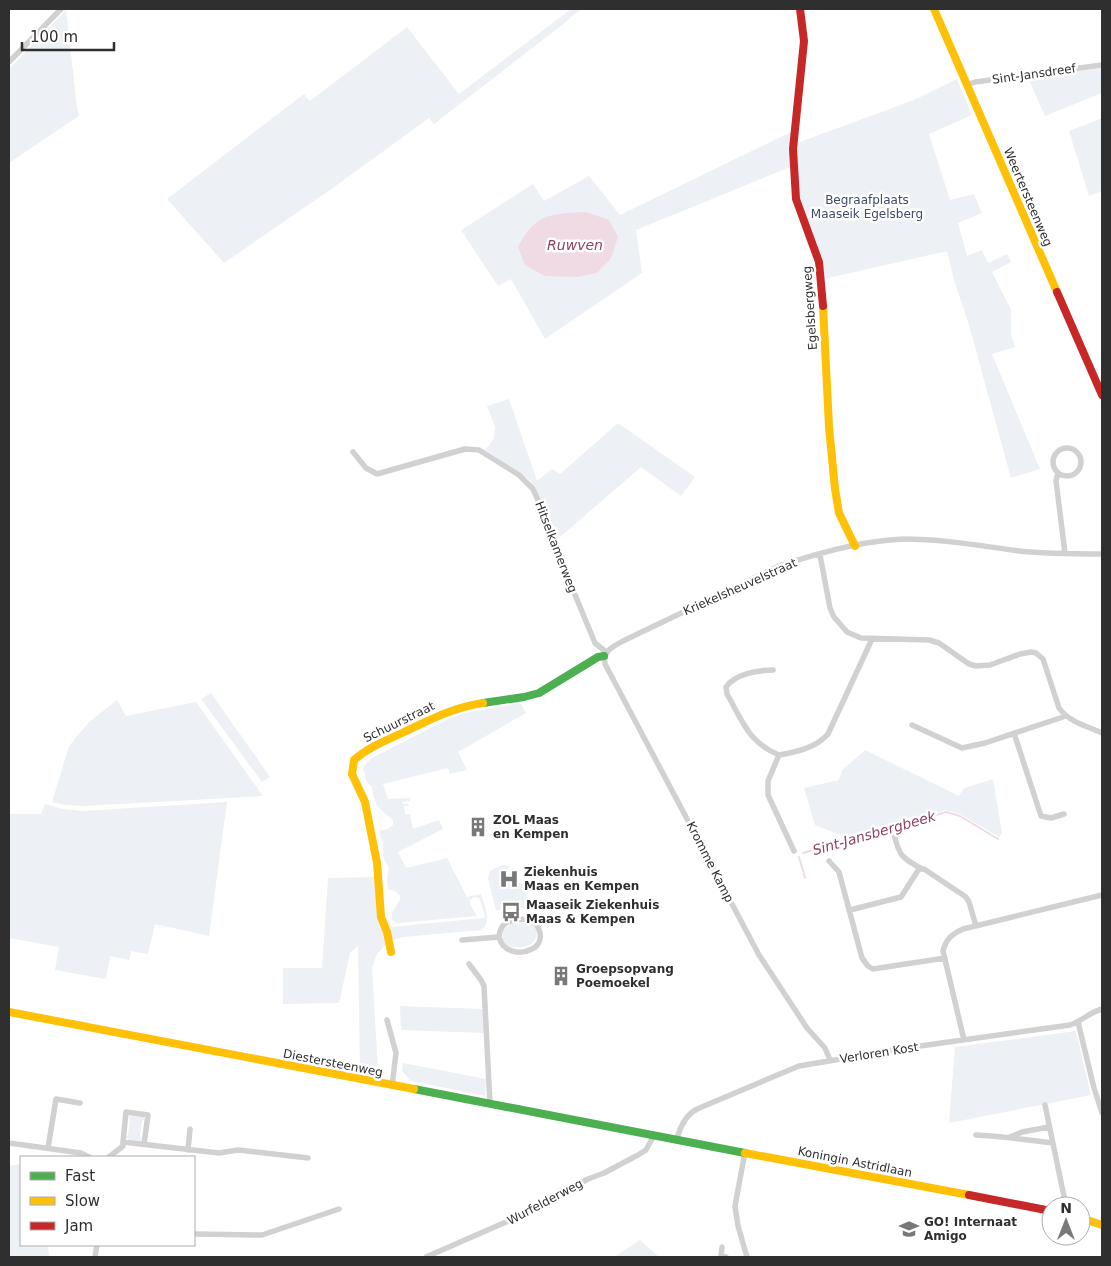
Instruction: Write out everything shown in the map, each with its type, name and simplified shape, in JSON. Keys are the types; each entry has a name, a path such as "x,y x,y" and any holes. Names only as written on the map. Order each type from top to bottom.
{"main road":[{"name":"Egelsbergweg","path":"800,9 804,41 793,149 794,190 819,262 821,273 829,426 835,489 839,514 855,546"},
{"name":"Weertersteenweg","path":"934,9 1102,395"},
{"name":"Schuurstraat","path":"391,952 382,917 377,864 365,802 352,774 354,760 380,743 446,712 464,706 539,693 605,654"},
{"name":"Diestersteenweg","path":"9,1012 654,1135"},
{"name":"Koningin Astridlaan","path":"654,1135 1041,1209"}],"street":[{"path":"9,62 61,9"},
{"name":"Sint-Jansdreef","path":"967,86 975,82 1102,65"},
{"name":"Hitselkamerweg","path":"353,452 366,468 377,474 465,449 479,450 519,475 533,489 595,644 605,654"},
{"path":"1058,473 1070,476 1077,472 1080,460 1076,452 1064,449 1056,453 1054,457 1054,466 1058,473 1056,481 1066,553"},
{"name":"Kriekelsheuvelstraat","path":"605,654 623,641 773,569 799,560 855,546 904,539 960,542 1020,551 1102,554"},
{"path":"820,555 830,608 834,617 854,637 929,640 940,643 969,664 976,666 990,665 1026,653 1036,653 1043,659 1059,708 1066,716 1102,733"},
{"path":"773,670 730,680 726,687 727,694 752,737 760,745 779,755 815,745 828,734 872,639"},
{"name":"Kromme Kamp","path":"605,654 606,664 759,955 807,1028 825,1048 830,1060"},
{"path":"912,725 962,748 970,748 1066,716"},
{"path":"1014,733 1041,816 1051,818 1064,814"},
{"path":"779,755 768,781 768,795 794,850"},
{"path":"894,834 898,851 909,862 924,869 966,897 976,926"},
{"path":"829,861 839,872 862,958 868,966 873,969 945,958"},
{"path":"850,910 901,897 918,869 924,869"},
{"path":"964,1040 943,951 945,943 954,933 1102,895"},
{"path":"526,919 534,922 539,927 540,933 536,946 526,951 507,949 500,943 499,937 502,926 513,920 526,919"},
{"path":"462,940 499,937"},
{"path":"469,964 484,986 490,1104"},
{"name":"Verloren Kost","path":"677,1139 686,1119 697,1109 800,1066 1070,1025 1102,1009"},
{"path":"387,1020 396,1053 392,1086"},
{"path":"1078,1022 1102,1113"},
{"path":"48,1148 56,1099 80,1103"},
{"path":"1045,1105 1064,1196"},
{"path":"111,1156 122,1146 126,1112 148,1115 144,1144"},
{"path":"1010,1137 1022,1132 1050,1126"},
{"path":"188,1150 190,1130"},
{"name":"Wurfelderweg","path":"426,1257 524,1214 588,1179 604,1173 638,1155 646,1150 654,1135"},
{"path":"976,1135 1010,1137 1053,1143"},
{"path":"123,1142 219,1153 238,1150 308,1158"},
{"path":"9,1144 81,1153 87,1156"},
{"path":"745,1152 735,1206 738,1226 747,1257"},
{"path":"195,1234 262,1235 340,1209"},
{"path":"722,1247 721,1256 726,1257"}],"green space":[{"path":"571,9 581,9 434,124 429,118 330,190 224,263 167,199 304,94 310,101 407,27 459,94"},
{"path":"66,10 79,116 9,163 9,69"},
{"path":"1102,68 1102,93 1045,116 1028,78"},
{"name":"Begraafplaats Maaseik Egelsberg","path":"957,79 972,115 929,134 950,200 974,194 982,213 958,223 967,256 982,250 988,263 1007,254 1011,262 992,272 1011,310 1011,334 1015,347 992,354 1040,469 1011,478 947,251 824,279 796,188 797,143 914,100"},
{"path":"1102,118 1102,191 1089,196 1069,131"},
{"path":"791,132 790,167 636,230 642,273 545,339 511,279 498,286 461,230 533,184 544,201 589,176 620,215"},
{"path":"509,399 537,481 552,469 560,474 618,423 695,477 681,496 641,467 560,537 554,534 544,507 530,480 485,450 494,439 495,427 487,406"},
{"path":"211,693 270,777 262,782 201,699"},
{"path":"117,700 126,716 196,702 263,796 84,806 52,802 69,746 89,722"},
{"path":"515,701 521,704 526,713 458,752 467,770 450,774 448,768 383,784 388,799 410,798 410,801 402,802 409,806 404,806 405,814 410,814 413,829 439,820 443,829 398,852 406,868 447,858 467,897 481,894 487,913 485,927 481,930 403,937 393,940 383,917 379,866 367,801 353,774 354,763 362,755 444,714 463,707","holes":["512,702 512,705 464,713 446,720 372,758 363,769 367,782 372,787 376,802 393,820 393,825 388,829 379,831 383,844 383,857 389,868 388,889 396,892 400,898 393,910 392,920 398,923 477,916 470,904 470,900 474,897 479,898 485,916 483,918 392,927 385,918 383,877 367,796 356,777 355,766 362,757 443,716 468,708"]},
{"path":"865,750 959,796 964,788 993,779 1002,833 999,837 960,814 946,810 850,839 815,825 804,788 839,780 842,770"},
{"path":"227,802 209,936 155,924 148,954 131,951 129,960 110,956 106,979 55,970 59,947 9,938 9,814 41,814 45,804 63,809 82,811"},
{"path":"502,865 510,866 503,877 508,877 510,883 521,883 526,891 528,907 496,910 488,878 490,871"},
{"path":"376,877 386,944 377,954 372,968 378,1069 360,1072 358,946 350,953 339,1003 283,1004 283,968 322,968 328,878"},
{"path":"511,924 531,924 536,929 535,940 523,947 507,946 502,940 503,929"},
{"path":"400,1006 483,1009 484,1033 401,1030"},
{"path":"1076,1031 1091,1095 949,1123 955,1047"},
{"path":"403,1063 486,1079 485,1096 411,1081 402,1071"},
{"path":"133,1115 143,1116 145,1119 142,1121 140,1136 142,1139 140,1141 129,1140 126,1137 130,1120 128,1117"},
{"path":"20,1164 20,1246 48,1246 49,1257 9,1257 9,1166"},
{"path":"640,1240 659,1257 614,1257"}],"water":[{"name":"Ruwven","path":"586,212 609,220 618,237 611,258 597,273 577,277 545,276 525,265 518,247 531,227 553,215"}],"waterway":[{"name":"Sint-Jansbergbeek","path":"803,853 946,812 960,816 998,839"},
{"name":"Sint-Jansbergbeek","path":"799,857 805,878"}],"traffic: fast":[{"path":"483,703 539,693 598,657 604,656"},
{"path":"414,1089 745,1153"}],"traffic: slow":[{"path":"934,9 1057,292"},
{"path":"823,306 829,427 835,489 839,513 855,546"},
{"path":"391,952 387,932 381,917 377,863 365,802 352,774 354,760 378,744 433,718 463,707 483,703"},
{"path":"9,1012 414,1089"},
{"path":"745,1153 969,1195"},
{"path":"1091,1221 1102,1225"}],"traffic: jam":[{"path":"800,9 804,41 793,149 796,199 819,262 823,306"},
{"path":"1057,292 1102,395"},
{"path":"969,1195 1041,1209"}],"place":[{"name":"ZOL Maas en Kempen","path":"478,827"},
{"name":"Ziekenhuis Maas en Kempen","path":"509,879"},
{"name":"Maaseik Ziekenhuis Maas & Kempen","path":"511,912"},
{"name":"Groepsopvang Poemoekel","path":"561,976"},
{"name":"GO! Internaat Amigo","path":"909,1229"}]}
